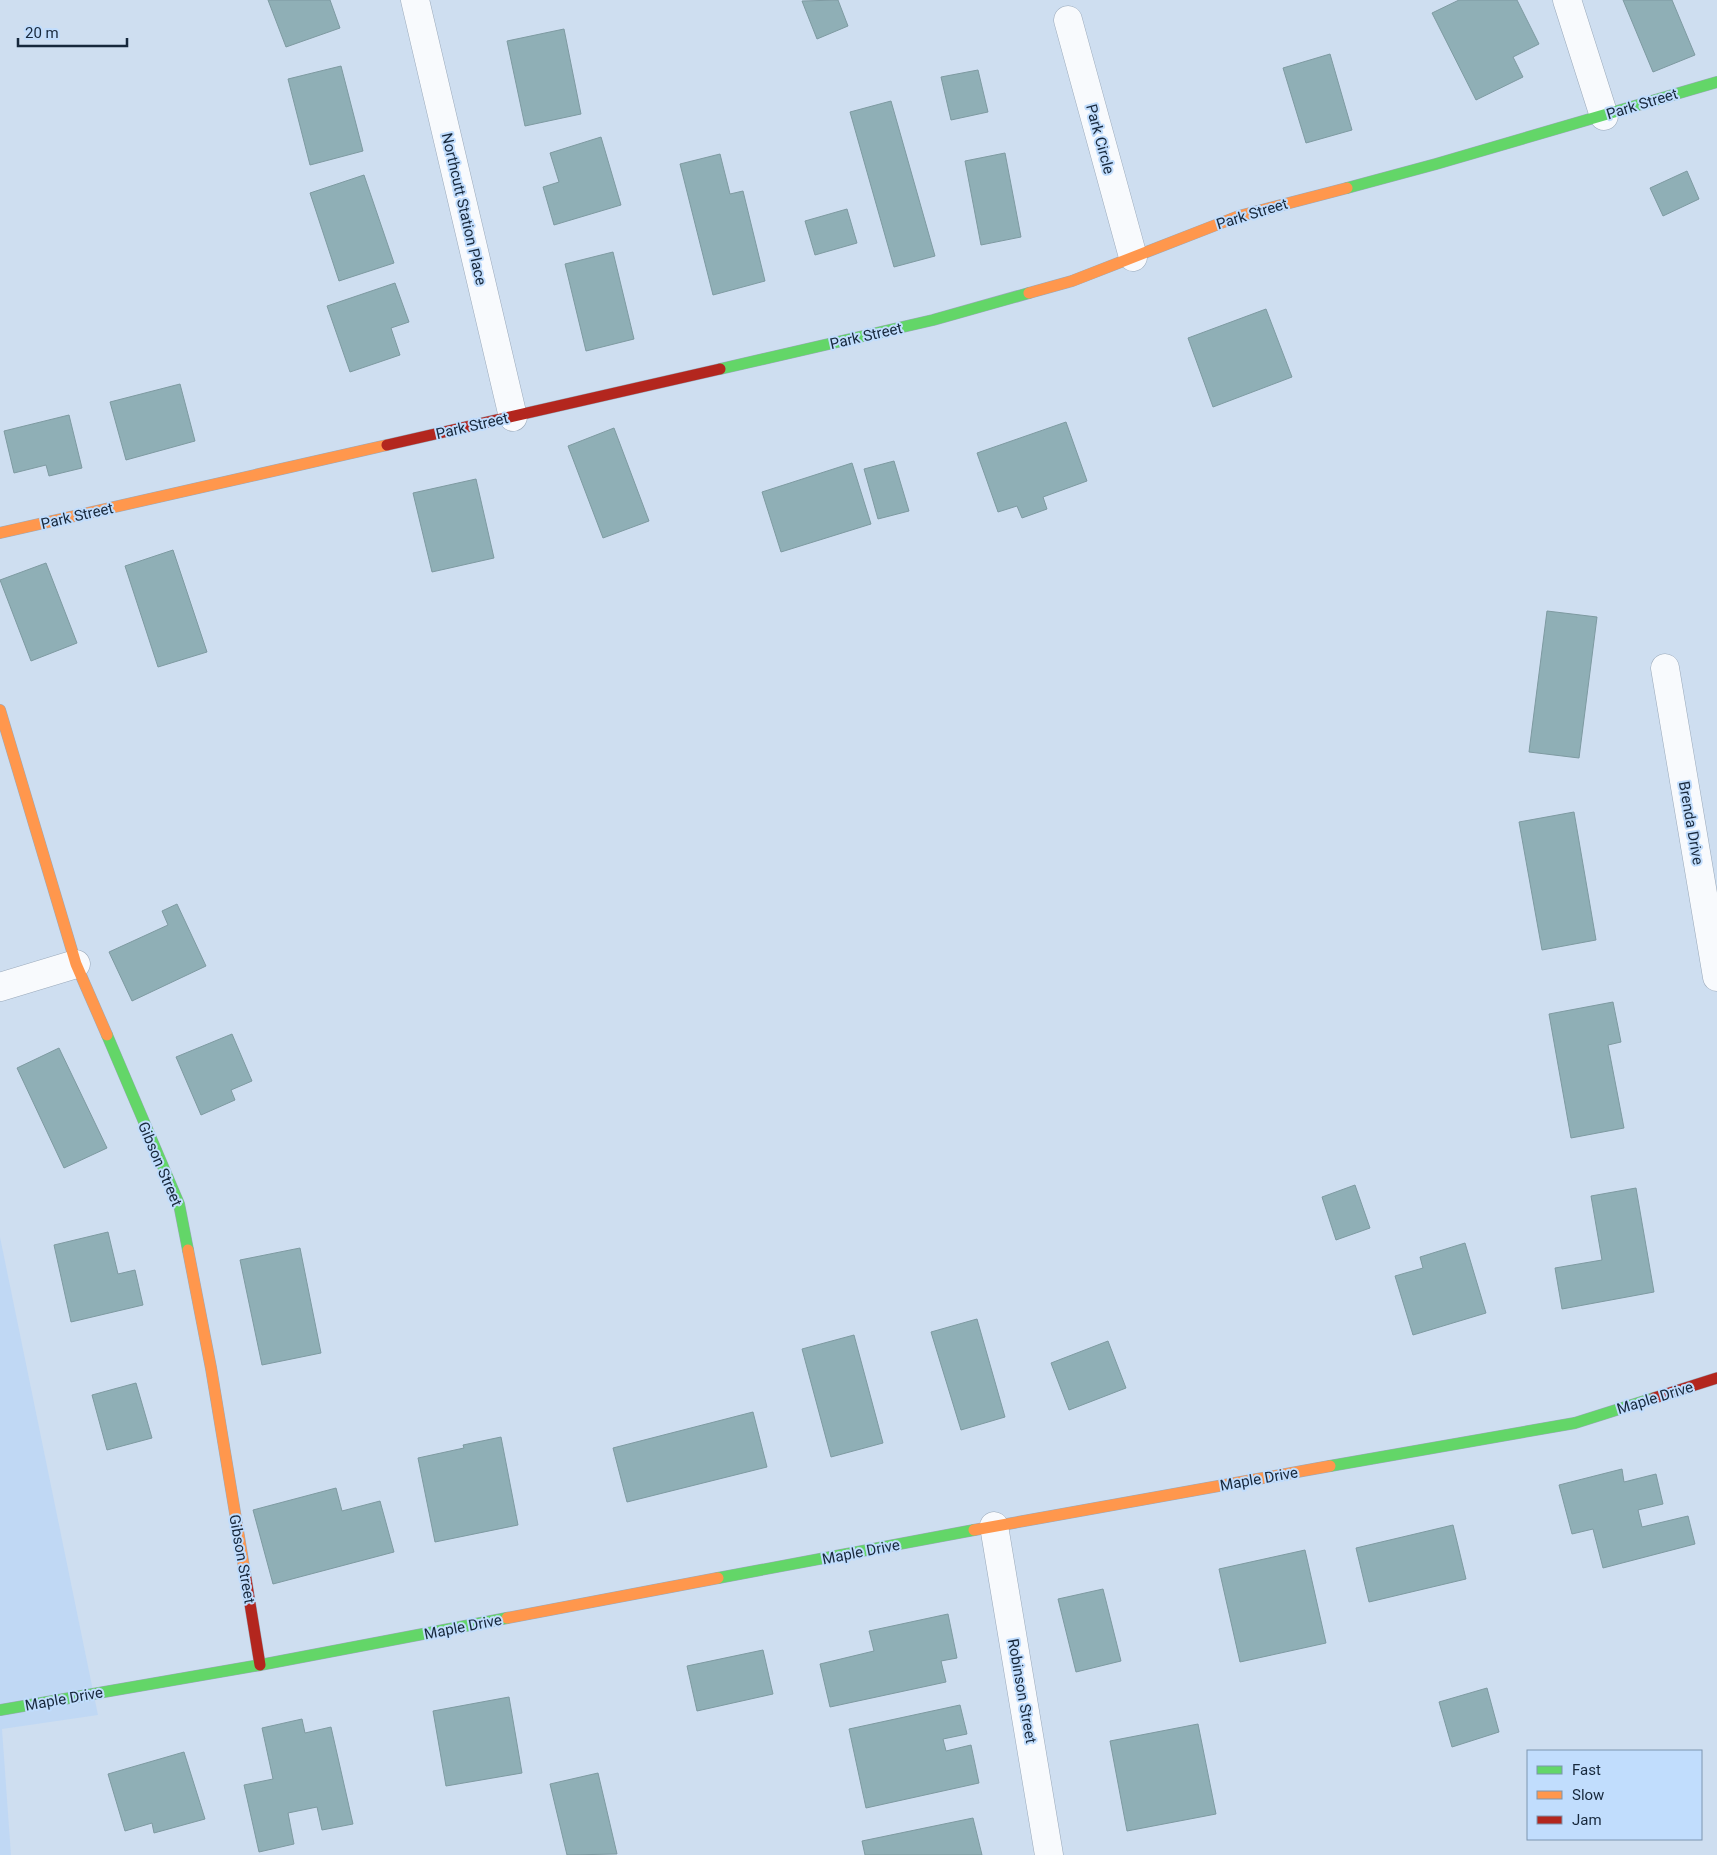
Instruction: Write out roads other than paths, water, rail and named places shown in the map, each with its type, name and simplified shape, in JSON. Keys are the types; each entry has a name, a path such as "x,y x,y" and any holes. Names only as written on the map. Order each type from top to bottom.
{"street":[{"name":"Northcutt Station Place","path":"415,0 513,417"},
{"path":"1567,0 1604,116"},
{"name":"Park Circle","path":"1068,20 1132,257"},
{"name":"Park Street","path":"0,534 933,320 1072,281 1239,216 1436,164 1717,82"},
{"name":"Brenda Drive","path":"1665,668 1717,977"},
{"name":"Gibson Street","path":"0,710 76,964 179,1204 211,1368 260,1664"},
{"path":"0,987 76,964"},
{"name":"Maple Drive","path":"0,1710 260,1664 994,1526 1575,1423 1717,1378"},
{"name":"Robinson Street","path":"994,1526 1049,1855"}]}
